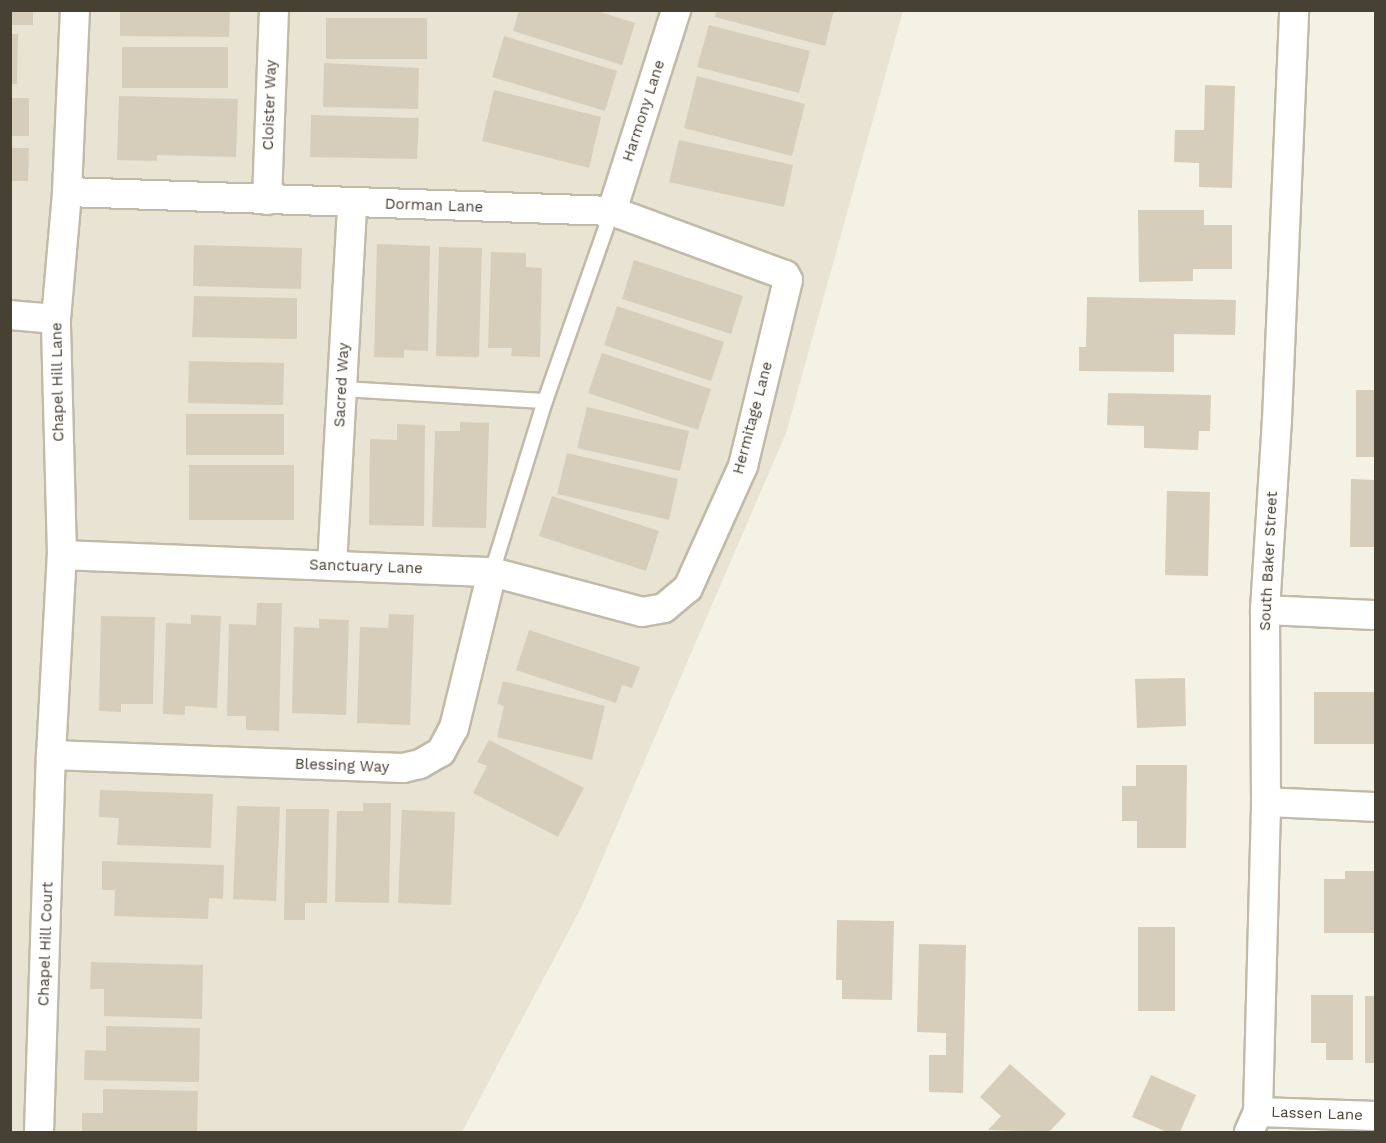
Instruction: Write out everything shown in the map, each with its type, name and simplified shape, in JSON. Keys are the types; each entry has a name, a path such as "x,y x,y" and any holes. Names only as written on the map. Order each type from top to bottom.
{"street":[{"name":"Chapel Hill Lane","path":"51,755 62,555 56,319 67,192 75,10"},
{"name":"Cloister Way","path":"267,200 274,10"},
{"name":"Harmony Lane","path":"612,211 676,10"},
{"name":"South Baker Street","path":"1253,1122 1266,802 1265,610 1277,420 1294,10"},
{"name":"Dorman Lane","path":"67,192 612,211 785,274 788,280"},
{"name":"Sacred Way","path":"332,566 352,203"},
{"name":"Hermitage Lane","path":"664,608 688,588 743,466 788,280"},
{"path":"10,315 56,319"},
{"name":"Sanctuary Lane","path":"62,555 492,572 642,612 664,608"},
{"name":"Blessing Way","path":"51,755 403,768 420,764 441,752 454,728 492,572"},
{"path":"1265,610 1376,615"},
{"name":"Chapel Hill Court","path":"39,1132 51,755"},
{"path":"1266,802 1376,807"},
{"name":"Lassen Lane","path":"1253,1122 1376,1116"}],"lane":[{"path":"492,572 545,401 612,211"},
{"path":"342,389 545,401"}],"shaded area":[{"path":"10,11 903,11 786,433 582,906 462,1132 11,1132"}],"building":[{"path":"10,10 33,10 33,25 10,25"},
{"path":"120,10 230,10 229,37 120,36"},
{"path":"519,10 594,10 635,23 622,65 513,31"},
{"path":"717,10 834,10 825,46 715,17"},
{"path":"326,18 427,18 427,59 326,59"},
{"path":"709,25 810,51 799,93 697,67"},
{"path":"10,34 18,34 17,84 10,84"},
{"path":"504,36 617,71 605,111 492,77"},
{"path":"122,47 228,47 228,88 122,88"},
{"path":"324,63 419,68 418,109 323,107"},
{"path":"697,76 805,104 792,156 684,128"},
{"path":"1205,85 1235,86 1232,188 1199,187 1199,163 1174,162 1175,130 1204,130"},
{"path":"494,90 601,117 589,168 482,141"},
{"path":"119,96 238,99 236,157 157,155 157,161 117,160"},
{"path":"10,98 29,98 29,136 10,136"},
{"path":"311,115 419,118 417,159 310,157"},
{"path":"679,140 793,165 784,207 669,182"},
{"path":"10,148 29,148 28,181 10,181"},
{"path":"1138,210 1204,210 1204,225 1232,225 1232,269 1193,269 1193,281 1139,282"},
{"path":"377,244 430,246 428,351 404,350 404,358 374,357"},
{"path":"194,245 302,248 301,289 193,286"},
{"path":"439,247 482,248 479,357 436,356"},
{"path":"491,252 526,253 526,267 542,268 540,357 511,356 512,348 488,348"},
{"path":"634,260 743,296 731,334 622,299"},
{"path":"194,296 297,298 297,339 192,337"},
{"path":"1087,297 1236,300 1235,335 1174,334 1174,372 1079,371 1079,347 1086,347"},
{"path":"617,306 724,342 711,381 604,345"},
{"path":"602,353 711,389 698,430 588,393"},
{"path":"189,361 284,363 283,405 188,403"},
{"path":"1356,390 1376,390 1376,457 1356,457"},
{"path":"1108,393 1211,395 1210,431 1199,431 1198,450 1144,448 1144,426 1107,425"},
{"path":"587,407 689,431 680,471 577,448"},
{"path":"186,414 284,414 284,455 186,455"},
{"path":"460,422 489,423 486,528 432,527 435,431 460,431"},
{"path":"397,424 425,425 424,526 369,525 370,439 397,440"},
{"path":"567,453 678,479 669,520 557,494"},
{"path":"189,465 294,465 294,520 189,520"},
{"path":"1351,479 1376,480 1376,547 1350,547"},
{"path":"1167,491 1210,492 1208,576 1165,575"},
{"path":"552,496 659,531 646,571 539,536"},
{"path":"257,603 282,603 279,731 246,730 246,716 227,716 229,624 256,625"},
{"path":"389,614 414,615 410,725 357,723 360,627 388,628"},
{"path":"191,615 221,616 217,708 185,706 185,715 163,714 166,623 191,624"},
{"path":"101,616 155,617 153,704 121,704 121,712 99,711"},
{"path":"319,619 349,620 346,715 292,713 294,627 319,628"},
{"path":"529,630 640,667 632,688 622,685 616,703 516,670"},
{"path":"1185,678 1186,726 1137,728 1135,679"},
{"path":"503,681 605,706 592,760 497,737 504,706 497,704"},
{"path":"1314,692 1376,692 1376,744 1314,744"},
{"path":"489,740 584,788 558,837 473,793 487,766 477,762"},
{"path":"1136,765 1187,765 1186,848 1137,848 1137,821 1122,821 1122,786 1136,786"},
{"path":"100,790 213,794 211,848 117,845 119,818 99,817"},
{"path":"363,803 391,803 389,903 335,902 337,811 363,811"},
{"path":"237,806 280,807 276,901 233,899"},
{"path":"286,809 329,809 327,903 305,903 305,920 284,920"},
{"path":"402,810 455,812 451,905 398,903"},
{"path":"102,861 224,865 223,899 209,898 208,919 114,916 115,890 102,890"},
{"path":"1345,871 1376,871 1376,933 1324,933 1324,879 1345,879"},
{"path":"837,920 894,921 892,1000 842,999 842,980 836,980"},
{"path":"1138,927 1175,927 1175,1011 1138,1011"},
{"path":"919,944 966,945 963,1093 929,1092 929,1055 946,1055 946,1033 917,1032"},
{"path":"91,962 203,965 202,1019 104,1016 104,989 90,989"},
{"path":"1311,995 1353,995 1353,1060 1326,1060 1326,1043 1311,1043"},
{"path":"1365,996 1376,996 1376,1063 1365,1063"},
{"path":"106,1026 200,1028 199,1082 84,1080 85,1050 106,1051"},
{"path":"1010,1064 1066,1114 1049,1132 988,1130 1001,1116 980,1097"},
{"path":"1151,1075 1196,1095 1180,1132 1167,1132 1132,1117"},
{"path":"103,1089 198,1091 197,1132 82,1132 82,1113 103,1113"}]}
